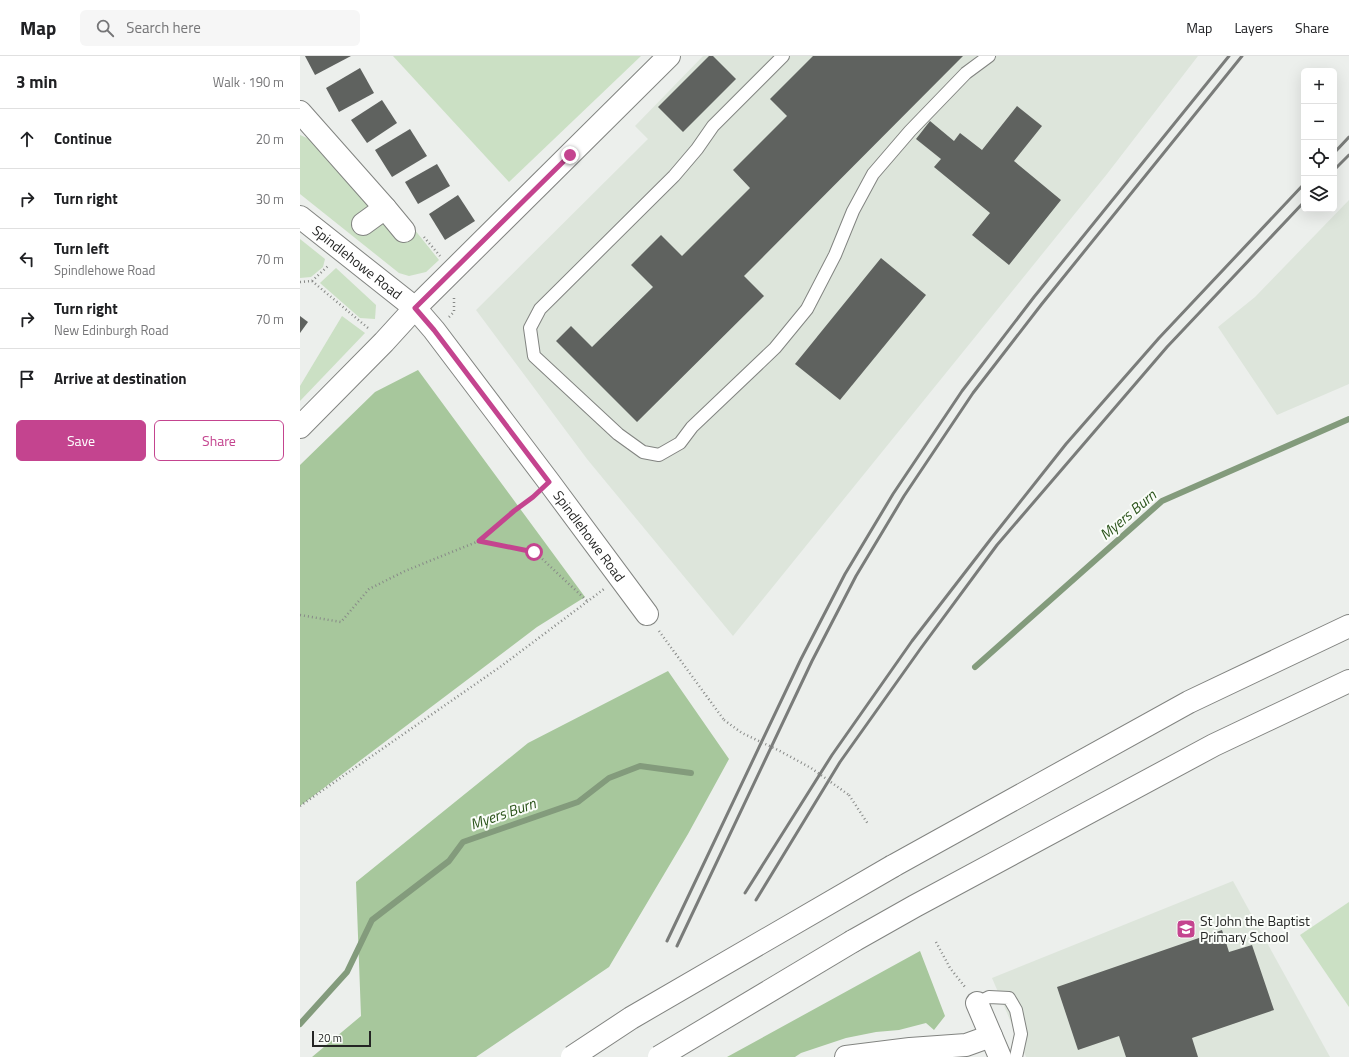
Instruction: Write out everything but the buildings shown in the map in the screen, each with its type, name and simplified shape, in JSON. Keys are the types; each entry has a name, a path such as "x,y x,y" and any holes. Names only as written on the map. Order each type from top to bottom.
{"main road":[{"path":"300,427 384,342 415,308 669,56"},
{"path":"300,112 404,231"},
{"path":"363,224 385,208"},
{"name":"Spindlehowe Road","path":"300,217 415,308 434,330 549,482 646,614"},
{"path":"572,1057 631,1018 893,866 1189,702 1349,626"},
{"path":"659,1057 853,941 915,906 1214,745 1349,682"},
{"path":"978,1003 1000,1057"},
{"path":"846,1057 911,1053 966,1045 991,1036"}],"lane":[{"path":"783,56 713,126 698,149 674,176 540,309 530,328 534,356 618,434 643,452 659,455 680,443 692,427 775,348 807,309 835,255 853,211 873,174 910,131 966,73 989,56"},
{"path":"978,1003 989,997 1009,998 1016,1010 1021,1034 1016,1057"}],"path":[{"path":"300,282 312,281 344,252"},
{"path":"312,281 384,342"},
{"path":"300,615 341,622 369,589 405,571 479,541 549,482"},
{"path":"479,541 534,552 588,602"},
{"path":"300,806 500,667 620,577"},
{"path":"646,614 724,720 742,733 811,768 849,796 868,824"},
{"path":"936,942 950,968 978,1003"}],"shaded area":[{"path":"703,56 1198,56 1107,174 733,636 587,459 476,310 648,139 635,126"},
{"path":"1349,200 1349,384 1277,415 1218,327 1255,297"},
{"name":"St John the Baptist Primary School","path":"1233,881 1330,1057 1026,1057 992,978"}],"green space":[{"path":"393,56 641,56 509,182"},
{"path":"300,135 311,141 367,202 367,210 378,224 414,229 439,260 426,272 409,276 399,273 300,194"},
{"path":"300,239 325,259 323,267 311,277 300,278"},
{"path":"336,268 376,305 375,319 360,318 320,283"},
{"path":"342,316 365,333 300,401 300,386"},
{"path":"418,370 585,597 537,627 300,806 300,465 375,392"},
{"path":"668,671 729,759 688,834 609,967 476,1057 312,1057 361,1016 356,882 528,743"},
{"path":"1349,902 1349,1007 1300,935"},
{"path":"920,951 945,1016 934,1030 926,1023 899,1030 876,1032 846,1038 801,1053 795,1057 727,1057"}],"waterway":[{"name":"Myers Burn","path":"975,667 1162,501 1349,419"},
{"name":"Myers Burn","path":"300,1024 347,972 372,920 449,861 463,842 578,802 609,778 640,766 691,773"}],"railway":[{"path":"667,941 801,659 845,574 893,494 962,391 1034,297 1229,56"},
{"path":"677,946 812,661 856,576 904,496 973,393 1041,305 1242,56"},
{"path":"1337,150 1349,137"},
{"path":"1337,167 1349,155"},
{"path":"745,893 832,755 912,641 990,540 1066,444 1159,338 1301,187"},
{"path":"756,900 840,762 997,545 1167,347 1301,205"}],"place":[{"name":"St John the Baptist Primary School","path":"1186,929"}],"route":[{"path":"534,552 479,541 549,482 434,330 415,308 570,155"}]}
